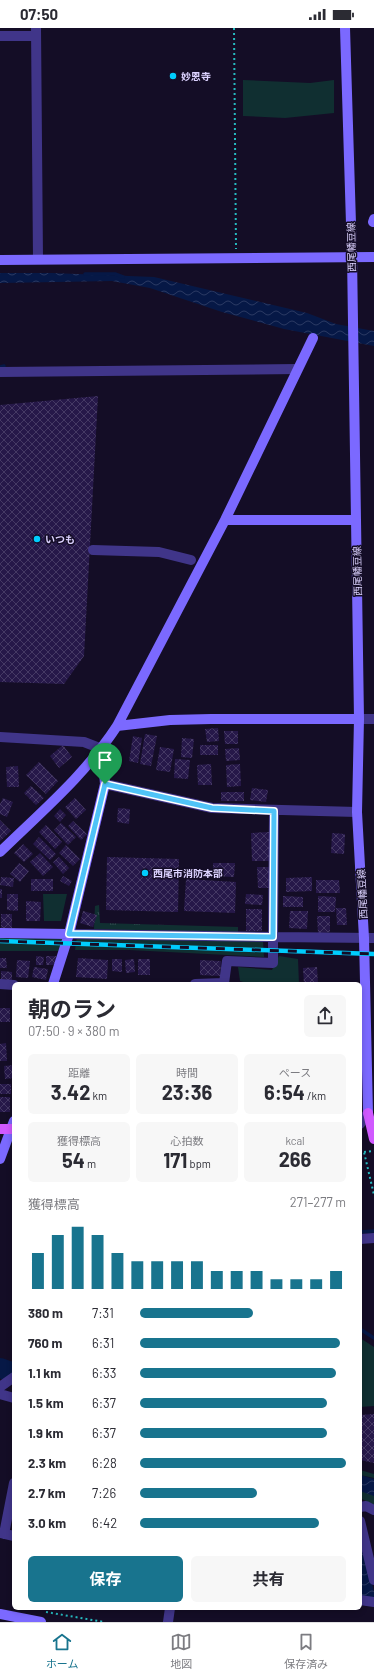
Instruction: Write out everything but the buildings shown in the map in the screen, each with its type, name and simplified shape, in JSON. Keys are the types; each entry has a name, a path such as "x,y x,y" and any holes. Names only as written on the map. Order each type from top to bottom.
{"main road":[{"path":"367,1113 374,1139"},
{"path":"0,1129 12,1127"}],"street":[{"name":"西尾幡豆線","path":"345,28 352,256 359,719 357,812 369,938 367,1113"},
{"path":"0,36 36,32 38,259"},
{"path":"0,260 374,257"},
{"path":"0,852 65,790 102,749 117,726 225,520 313,338"},
{"path":"0,372 297,369"},
{"path":"225,520 356,520"},
{"path":"93,550 159,552 191,560"},
{"path":"117,726 183,720 374,719"},
{"path":"0,737 84,742 102,749"},
{"path":"54,982 69,934 105,784 102,749"},
{"path":"105,784 212,808 274,811 357,812"},
{"path":"224,982 228,962 274,963 274,811"},
{"path":"0,933 369,938"},
{"path":"0,984 12,985"},
{"path":"0,1159 12,1129"},
{"path":"362,1239 374,1238"},
{"path":"4,1384 12,1395"},
{"path":"12,1492 2,1534 12,1536"},
{"path":"362,1507 366,1506 374,1510"},
{"path":"362,1529 374,1580"},
{"path":"362,1600 374,1602"},
{"path":"168,1622 170,1610"},
{"path":"0,1614 41,1622"}],"path":[{"path":"234,28 236,258"},
{"path":"374,1151 364,1152 374,1195"},
{"path":"45,1612 104,1622"}],"green space":[{"path":"243,80 310,83 334,80 334,113 285,118 243,116"},
{"path":"43,894 67,894 61,921 44,921"},
{"path":"99,905 100,923 238,927 238,933 94,929 95,906"},
{"path":"0,935 64,938 59,951 0,951"},
{"path":"77,936 263,940 264,957 129,950 75,950"},
{"path":"279,956 298,959 299,982 243,982 240,981 238,967 272,970"},
{"path":"362,1339 374,1347 374,1406 362,1407"},
{"path":"362,1471 374,1474 374,1478 362,1475"},
{"path":"362,1488 374,1492 374,1505 362,1499"}],"water":[{"path":"0,273 52,273 154,277 307,313 336,324 374,331 374,346 284,329 222,312 150,288 112,281 0,283"},
{"path":"0,1361 12,1365 2,1373 0,1372"},
{"path":"362,1476 374,1479 374,1496 362,1492"},
{"path":"362,1540 374,1592 374,1600 362,1598"}],"waterway":[{"path":"85,274 115,274 123,277"},
{"path":"0,367 4,366"},
{"path":"362,1232 374,1231"},
{"path":"362,1330 374,1338"},
{"path":"0,1368 12,1372"}],"railway":[{"path":"0,941 374,954"}],"place":[{"name":"妙恩寺","path":"173,76"},
{"name":"いつも","path":"37,539"},
{"name":"西尾市消防本部","path":"145,873"}],"route":[{"path":"105,784 212,808 274,811 273,937 69,934 105,784"}]}
